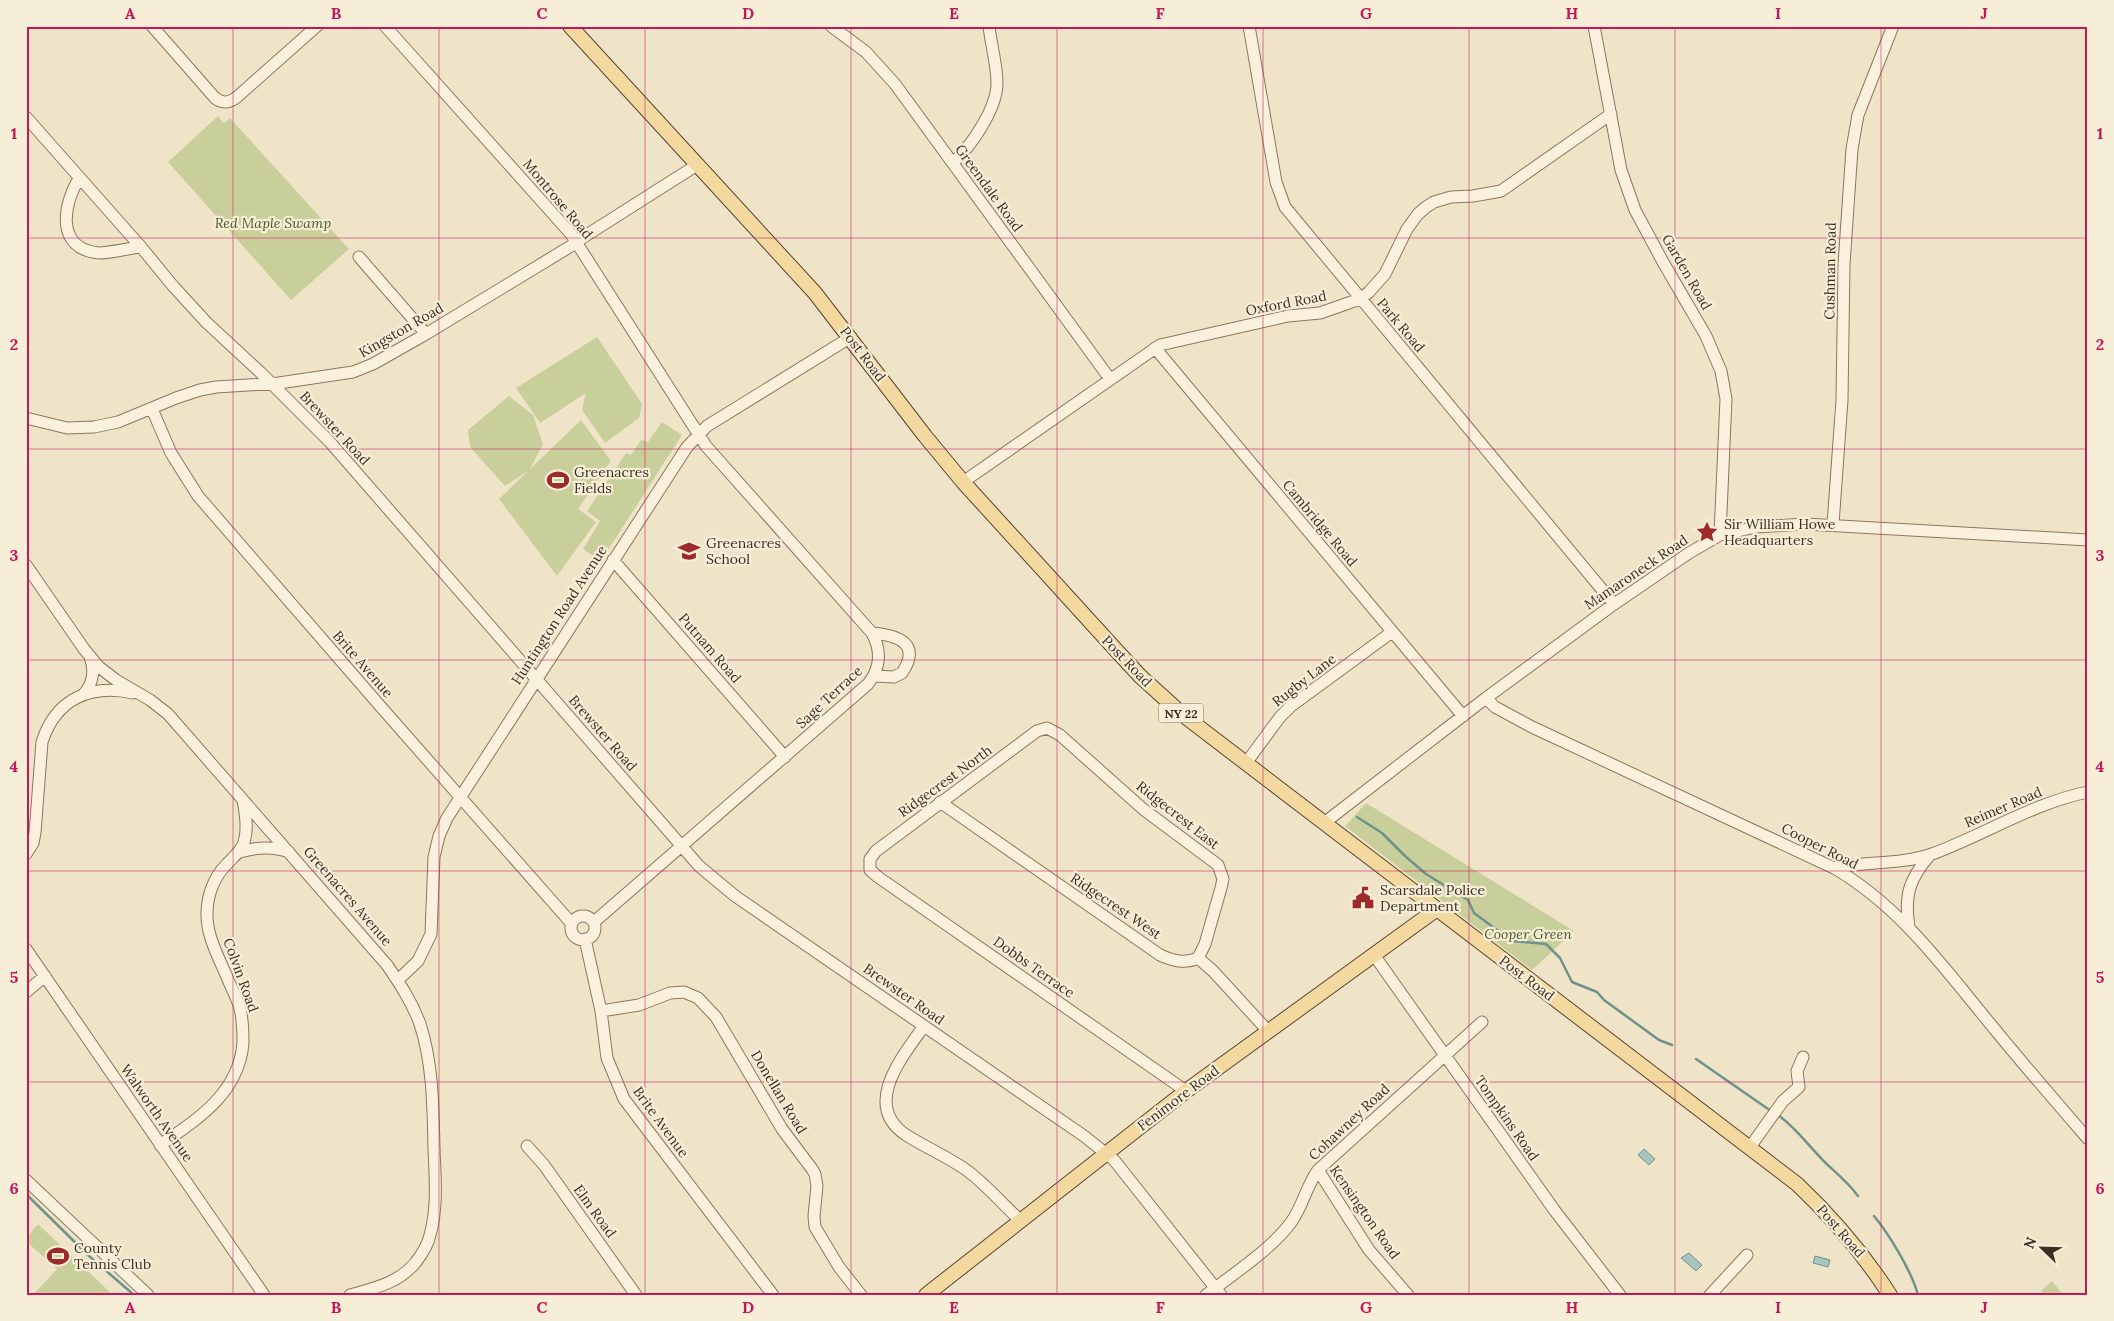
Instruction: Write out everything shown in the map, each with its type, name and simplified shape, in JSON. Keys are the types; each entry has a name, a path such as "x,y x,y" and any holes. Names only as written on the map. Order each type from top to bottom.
{"main road":[{"name":"Post Road","path":"570,26 815,293 963,482 1140,676 1183,715 1797,1184 1856,1246 1890,1295"},
{"name":"Fenimore Road","path":"926,1295 1186,1091 1437,909"}],"street":[{"path":"152,26 215,98 223,102 231,102 237,98 317,26"},
{"name":"Montrose Road","path":"384,26 549,208 576,242 698,435"},
{"name":"Greendale Road","path":"831,26 866,52 881,68 953,163 1110,379"},
{"path":"953,163 960,157 985,120 996,94 997,79 988,26"},
{"name":"Park Road","path":"1249,26 1280,199 1292,217 1614,604"},
{"name":"Garden Road","path":"1594,26 1621,170 1628,193 1663,262 1706,336 1721,371 1726,399 1720,535"},
{"name":"Cushman Road","path":"1833,524 1842,400 1844,264 1852,148 1858,115 1893,26"},
{"name":"Oxford Road","path":"963,482 1155,348 1189,338 1288,316 1320,313 1360,299 1370,292 1385,274 1407,229 1426,207 1434,202 1451,197 1473,196 1501,191 1611,114"},
{"name":"Brewster Road","path":"26,117 142,247 173,286 207,322 272,383 329,441 699,866 735,896 1084,1136 1114,1160 1214,1292"},
{"name":"Kingston Road","path":"26,418 56,426 87,428 118,422 200,390 353,372 373,364 426,334 697,165"},
{"path":"79,178 70,194 66,211 68,233 74,242 82,248 102,253 142,247"},
{"path":"359,257 426,334"},
{"name":"Huntington Road Avenue","path":"398,980 418,961 429,942 432,923 432,872 435,848 442,826 682,454 707,426 851,338"},
{"name":"Cambridge Road","path":"1155,348 1463,716"},
{"name":"Brite Avenue","path":"152,409 171,453 198,496 572,924 572,931 576,937 585,939 600,1011 607,1058 624,1099 773,1295"},
{"name":"Sage Terrace","path":"594,922 868,684 874,676 879,659 877,642 872,633 698,435"},
{"name":"Mamaroneck Road","path":"1324,823 1486,698 1614,604 1720,535 1771,525 1833,524 2088,540"},
{"name":"Putnam Road","path":"613,560 785,757"},
{"name":"Greenacres Avenue","path":"26,565 88,654 116,680 142,695 168,714 387,965 408,995 420,1024 430,1070 435,1210 430,1237 425,1249 410,1268 395,1281 350,1295"},
{"name":"Rugby Lane","path":"1246,763 1280,717 1291,706 1392,632"},
{"path":"872,633 888,634 902,640 906,646 909,659 902,673 894,676 874,676"},
{"path":"26,854 33,843 35,833 40,758 45,733 60,712 82,694 92,679 93,665 88,654"},
{"path":"82,694 111,689 142,695"},
{"name":"Cooper Road","path":"1486,698 1495,707 1532,727 1834,868 1866,889 1909,927 1936,955 1991,1026 2088,1140"},
{"name":"Ridgecrest North","path":"868,864 876,851 1044,727"},
{"name":"Ridgecrest East","path":"1044,727 1060,735 1143,809 1218,865 1223,879 1205,944 1198,958"},
{"name":"Reimer Road","path":"1834,868 1851,864 1891,863 1932,854 2031,810 2057,800 2088,792"},
{"name":"Colvin Road","path":"160,1144 205,1113 217,1101 229,1086 239,1065 243,1041 242,1016 212,940 206,914 208,898 214,883 225,866 240,852 245,839 247,826 243,799"},
{"name":"Ridgecrest West","path":"940,802 1160,954 1170,960 1184,962 1198,958"},
{"path":"240,852 255,847 269,847 290,852"},
{"name":"Reimer Road","path":"1909,927 1907,915 1908,890 1920,867 1932,854"},
{"name":"Dobbs Terrace","path":"868,864 870,870 878,877 1186,1091"},
{"path":"572,924 577,918 585,916 594,922 594,934 585,939"},
{"name":"Walworth Avenue","path":"26,949 264,1295"},
{"name":"Tompkins Road","path":"1374,955 1555,1211 1620,1295"},
{"path":"1198,958 1268,1031"},
{"path":"26,992 45,976"},
{"name":"Donellan Road","path":"600,1011 631,1007 678,992 692,995 709,1008 742,1060 778,1123 815,1174 817,1186 815,1227 839,1267 861,1295"},
{"name":"Cohawney Road","path":"1214,1292 1290,1224 1301,1205 1310,1182 1318,1170 1482,1022"},
{"path":"924,1026 897,1065 888,1084 889,1116 895,1126 907,1135 965,1169 987,1187 1021,1221"},
{"path":"1750,1147 1774,1114 1799,1087 1797,1071 1803,1057"},
{"name":"Elm Road","path":"527,1146 544,1165 636,1295"},
{"name":"Kensington Road","path":"1318,1170 1370,1250 1408,1295"},
{"path":"26,1180 148,1295"},
{"path":"1710,1295 1747,1255"}],"green space":[{"name":"Red Maple Swamp","path":"218,116 224,123 230,118 349,249 291,300 168,162"},
{"path":"597,337 642,404 639,418 605,443 582,410 586,393 540,423 516,388"},
{"name":"Greenacres Fields","path":"509,396 533,415 543,444 530,469 581,420 611,461 578,509 596,522 557,576 499,499 528,471 505,486 470,447 468,430"},
{"path":"662,422 682,435 601,561 583,549 600,521 587,511 626,453 631,455 641,440 648,442"},
{"name":"Cooper Green","path":"1366,803 1574,931 1532,970 1345,826"},
{"name":"County Tennis Club","path":"38,1224 113,1295 33,1295 57,1269 29,1244 26,1238"},
{"path":"2052,1281 2063,1295 2045,1295 2041,1291"}],"water":[{"path":"1644,1149 1655,1159 1649,1165 1638,1155"},
{"path":"1689,1253 1702,1265 1696,1271 1681,1258"},
{"path":"1815,1256 1830,1260 1828,1267 1813,1263"}],"waterway":[{"path":"1357,817 1382,833 1426,874 1468,900 1474,913 1512,941 1546,944 1560,958 1572,982 1597,992 1604,1000 1659,1040 1672,1045"},
{"path":"1696,1059 1771,1111"},
{"path":"1778,1115 1792,1127 1858,1196"},
{"path":"26,1194 89,1256 134,1295"},
{"path":"1874,1216 1911,1275 1918,1295"}],"place":[{"name":"Greenacres Fields","path":"558,480"},
{"name":"Sir William Howe Headquarters","path":"1707,532"},
{"name":"Greenacres School","path":"689,551"},
{"name":"Scarsdale Police Department","path":"1363,898"},
{"name":"County Tennis Club","path":"58,1256"}]}
